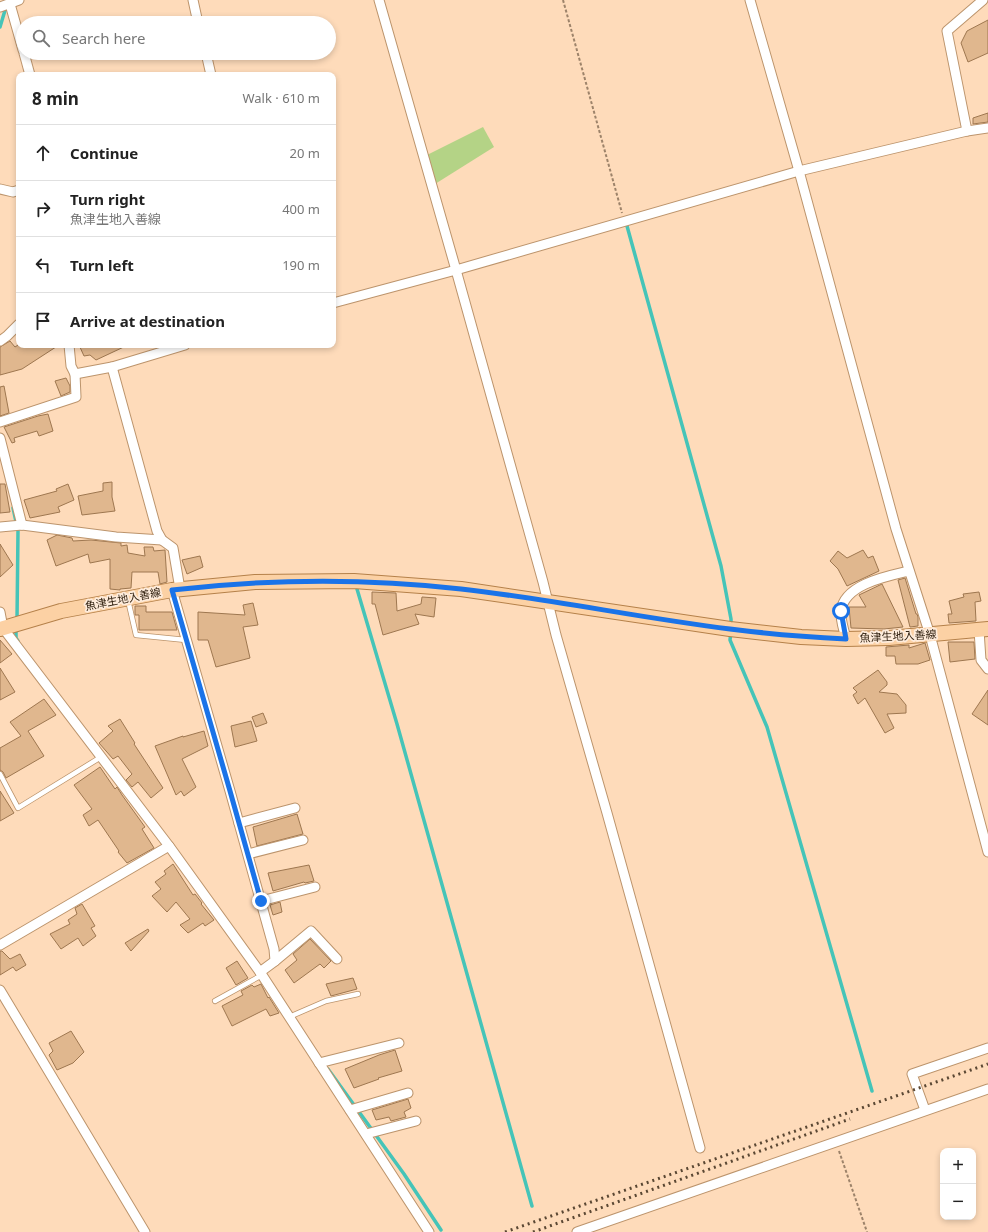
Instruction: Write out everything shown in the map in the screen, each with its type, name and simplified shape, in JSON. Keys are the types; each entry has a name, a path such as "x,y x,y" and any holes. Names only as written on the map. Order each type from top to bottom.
{"main road":[{"name":"魚津生地入善線","path":"2,628 61,612 176,589 255,582 354,581 461,589 730,629 801,637 846,639 889,638 984,630"}],"street":[{"path":"0,7 19,0"},
{"path":"193,0 196,16"},
{"path":"379,0 456,270 700,1148"},
{"path":"750,0 799,171 894,522 930,635 988,852"},
{"path":"967,131 947,31 983,0"},
{"path":"10,4 16,25"},
{"path":"26,60 29,72"},
{"path":"208,60 210,72"},
{"path":"336,302 456,270 799,171 967,131 988,128"},
{"path":"0,189 13,192 16,191"},
{"path":"0,341 16,327"},
{"path":"0,422 76,396 75,374 71,366 69,348"},
{"path":"151,348 153,355"},
{"path":"75,374 112,366 175,348"},
{"path":"112,366 155,524 162,540 173,548 176,589 186,640 261,901 274,949 274,961"},
{"path":"0,438 22,524"},
{"path":"0,527 22,524 116,537 162,540"},
{"path":"846,639 841,611 846,598 856,589 880,578 909,571"},
{"path":"0,612 2,628 169,846 261,973 428,1232"},
{"path":"984,630 981,660 988,669"},
{"path":"239,823 295,808"},
{"path":"248,854 303,840"},
{"path":"0,945 169,846"},
{"path":"261,901 315,887"},
{"path":"261,973 311,931 337,959"},
{"path":"0,990 145,1232"},
{"path":"319,1063 399,1043"},
{"path":"925,1110 912,1074 988,1048"},
{"path":"577,1232 988,1089"},
{"path":"350,1110 408,1093"},
{"path":"366,1134 416,1121"}],"lane":[{"path":"128,598 136,635 186,640"},
{"path":"0,774 18,808 101,757"},
{"path":"215,1001 261,973"},
{"path":"289,1017 326,1001 358,994"}],"path":[{"path":"563,0 624,222"},
{"path":"836,1142 867,1232"}],"green space":[{"path":"483,127 494,147 435,184 427,155"}],"building":[{"path":"988,20 988,53 968,62 961,43 967,31"},
{"path":"988,113 988,122 973,124 973,118"},
{"path":"10,341 16,348 54,348 22,369 0,375 0,347"},
{"path":"80,348 122,348 96,360 90,355 84,356"},
{"path":"66,378 70,386 70,392 61,396 55,381"},
{"path":"4,386 9,413 0,416 0,387"},
{"path":"48,414 53,431 39,436 37,431 14,438 15,442 12,443 4,427"},
{"path":"112,482 112,497 115,511 82,515 78,496 103,491 103,483"},
{"path":"0,484 5,484 10,512 0,513"},
{"path":"68,484 74,500 58,507 60,512 30,518 24,500 57,491 56,489"},
{"path":"57,535 72,538 73,541 91,540 121,543 121,546 127,545 128,553 145,556 144,547 153,547 154,551 165,550 167,582 160,584 158,572 132,572 131,588 120,590 110,589 110,559 90,563 88,554 56,566 47,540"},
{"path":"0,544 13,565 0,577"},
{"path":"863,550 868,558 873,556 879,571 847,586 838,569 830,561 838,551 847,558"},
{"path":"200,556 203,567 187,574 182,560"},
{"path":"905,578 918,617 918,626 910,627 898,580"},
{"path":"882,584 903,627 884,629 851,628 849,607 866,607 859,595"},
{"path":"372,592 396,593 397,611 421,604 422,597 436,598 434,617 415,614 419,624 383,635 375,604 372,604"},
{"path":"979,592 981,601 975,602 976,621 949,623 948,614 952,614 949,601 964,597 963,594"},
{"path":"253,603 258,625 243,627 250,658 216,667 208,640 198,640 198,612 245,615 243,605"},
{"path":"135,606 146,606 146,612 172,612 177,630 139,630 139,615 135,615"},
{"path":"0,640 12,654 0,663"},
{"path":"948,642 974,642 975,659 950,662"},
{"path":"925,643 930,660 918,664 896,664 895,656 886,656 886,647 909,645 909,648"},
{"path":"0,668 15,692 0,700"},
{"path":"878,670 887,682 887,685 879,692 897,694 906,705 906,713 887,714 894,728 885,733 865,698 858,704 853,695 857,692 853,688"},
{"path":"988,690 988,725 972,714"},
{"path":"44,699 56,715 28,731 44,756 6,778 0,770 0,748 21,736 10,722"},
{"path":"263,713 267,723 256,727 252,717"},
{"path":"120,719 135,743 134,744 163,788 151,798 138,782 132,787 126,780 132,774 118,756 113,759 99,743 113,731 108,726"},
{"path":"251,721 257,741 235,747 231,726"},
{"path":"204,731 208,746 182,759 196,787 184,796 181,791 176,795 155,746 183,736"},
{"path":"100,767 115,789 117,787 145,827 142,829 154,848 127,863 118,852 119,851 98,820 89,826 83,815 92,809 74,785"},
{"path":"0,791 14,813 0,821"},
{"path":"297,814 303,834 257,846 253,827"},
{"path":"173,864 193,895 195,894 214,920 205,926 203,923 188,933 180,925 190,919 176,902 167,912 152,896 161,889 155,882 166,874 164,871"},
{"path":"309,865 314,881 304,882 273,891 268,873"},
{"path":"280,902 282,912 273,915 270,905"},
{"path":"82,904 95,926 91,928 96,936 83,946 78,938 61,949 50,934 70,924 68,920 77,914 75,908"},
{"path":"148,929 149,931 131,951 125,943"},
{"path":"310,939 331,961 324,968 320,964 294,983 285,970 297,960 293,954"},
{"path":"0,951 2,951 10,959 20,954 26,965 16,971 13,967 0,975"},
{"path":"237,961 248,978 236,985 226,968"},
{"path":"353,978 357,989 331,996 326,984"},
{"path":"261,984 268,998 269,997 279,1013 270,1016 266,1009 232,1026 222,1006 243,995 241,991 252,985 254,987"},
{"path":"71,1031 84,1052 73,1063 57,1070 49,1055 53,1051 49,1043"},
{"path":"395,1050 402,1071 378,1078 379,1079 354,1088 345,1069"},
{"path":"408,1099 411,1108 404,1112 406,1117 391,1121 389,1117 376,1120 372,1110"}],"waterway":[{"path":"0,27 6,7"},
{"path":"627,226 721,566 731,626"},
{"path":"13,508 18,531 17,620"},
{"path":"357,589 397,724 532,1206"},
{"path":"16,628 16,638 18,641"},
{"path":"731,632 730,640 767,727 872,1091"},
{"path":"328,1069 404,1174 441,1230"}],"railway":[{"path":"505,1232 988,1064"},
{"path":"533,1232 850,1119"}],"route":[{"path":"261,901 172,590 255,582 385,582 461,589 730,629 801,637 846,639 841,611"}]}
